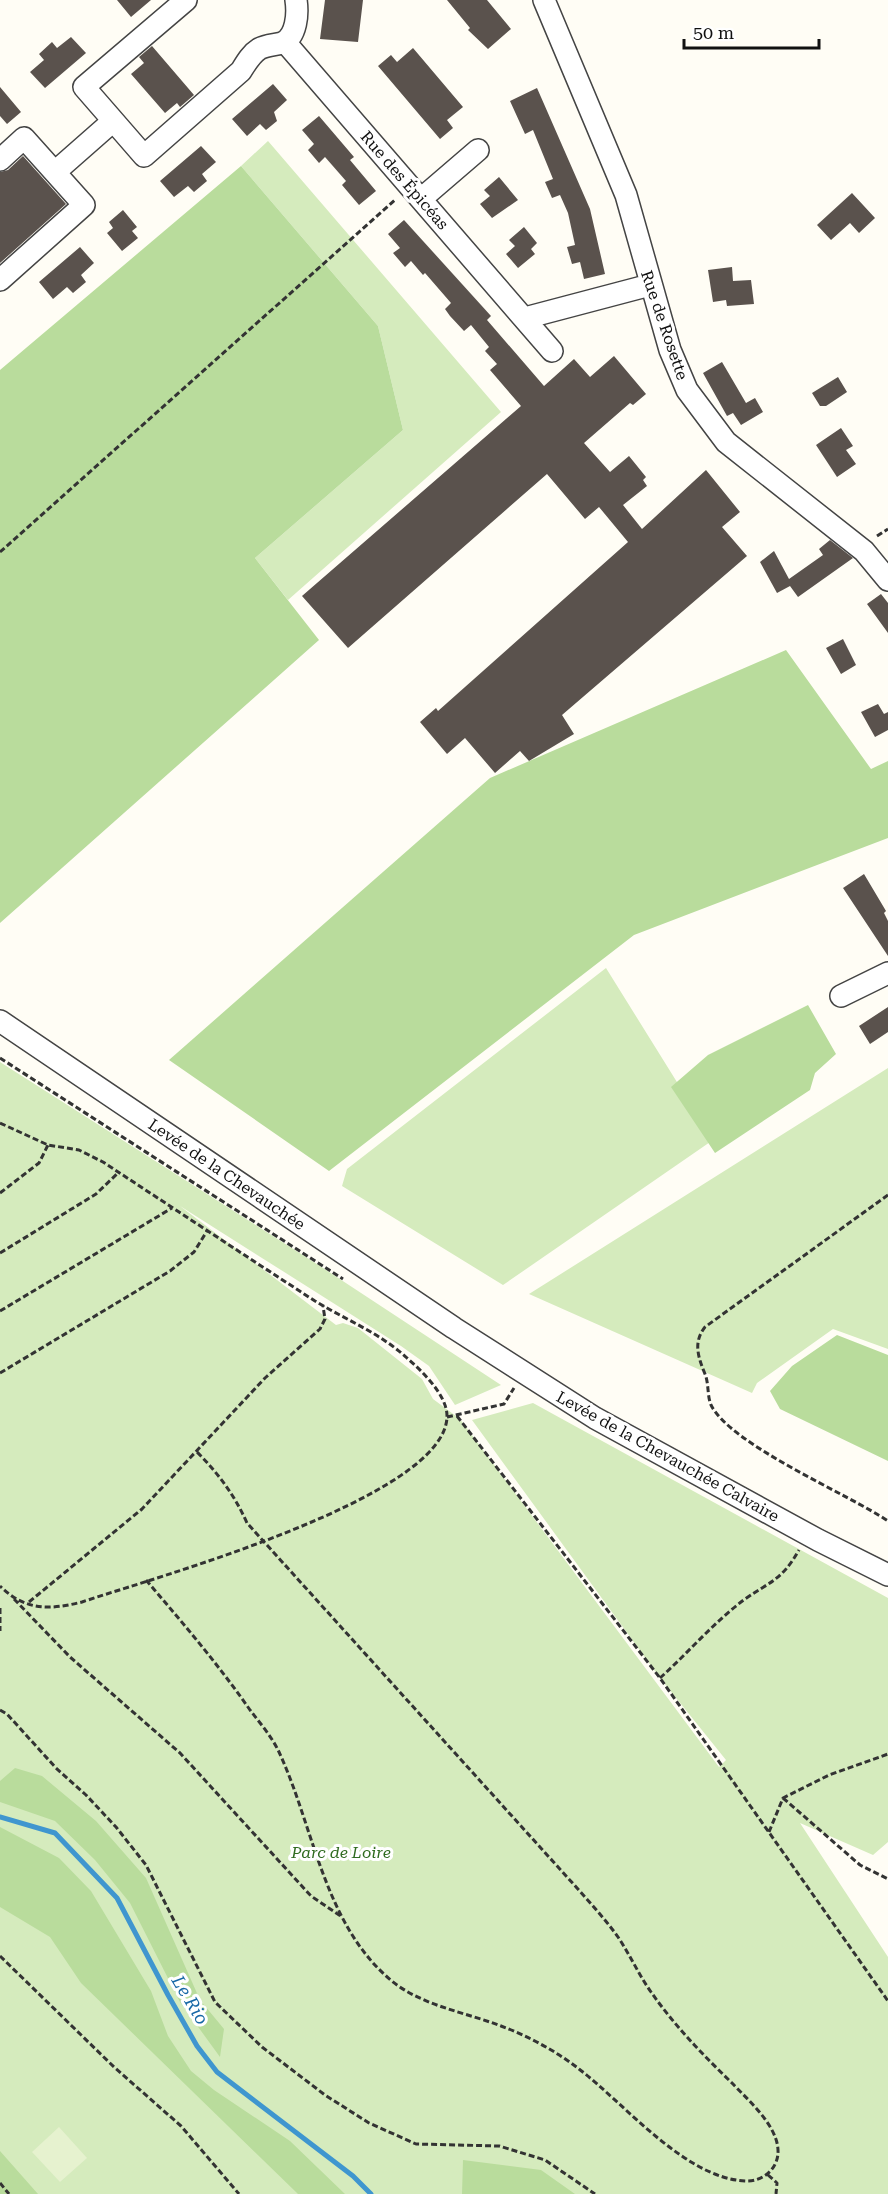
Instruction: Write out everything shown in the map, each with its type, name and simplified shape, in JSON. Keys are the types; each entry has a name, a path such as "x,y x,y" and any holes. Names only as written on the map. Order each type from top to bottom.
{"street":[{"path":"186,0 84,87 144,156 241,71 253,54 261,48 285,42 293,30 298,12 296,0"},
{"name":"Rue de Rosette","path":"544,0 626,195 670,350 687,390 705,417 726,442 864,551 888,580"},
{"name":"Rue des Épicéas","path":"285,42 552,351"},
{"path":"54,172 113,121"},
{"path":"0,160 24,138 84,205 0,280"},
{"path":"415,193 478,150"},
{"path":"525,318 650,285"},
{"path":"841,996 888,973"},
{"name":"Levée de la Chevauchée","path":"0,1021 454,1328"},
{"name":"Levée de la Chevauchée Calvaire","path":"454,1328 595,1419 818,1540 888,1575"}],"path":[{"path":"0,552 415,193"},
{"path":"0,1123 48,1145 79,1150 119,1172 323,1306 377,1335 407,1357 431,1382 445,1405 447,1417 443,1432 435,1446 404,1473 318,1520 266,1541 53,1609 14,1599"},
{"path":"0,1193 39,1163 48,1145"},
{"path":"0,1253 96,1194 119,1172"},
{"path":"888,1195 705,1326 697,1343 699,1360 709,1386 711,1405 720,1418 737,1432 781,1460 888,1521"},
{"path":"0,1311 172,1208"},
{"path":"0,1373 170,1271 194,1252 207,1231"},
{"path":"28,1603 142,1509 265,1378 320,1329 325,1319 323,1306"},
{"path":"447,1417 504,1404 515,1386"},
{"path":"458,1416 660,1678 888,2001"},
{"path":"146,1580 204,1647 277,1748 344,1918 358,1945 385,1976 413,1996 502,2027 576,2066 669,2147 704,2172 735,2181 757,2182 768,2175 778,2150 770,2127 751,2102 703,2055 651,1992 616,1934 577,1888 248,1523 236,1497 221,1476 195,1450"},
{"path":"660,1678 745,1599 773,1583 789,1568 800,1548"},
{"path":"0,1586 70,1657 180,1753 311,1896 344,1918"},
{"path":"0,1608 0,1631"},
{"path":"0,1710 7,1714 56,1768 94,1803 146,1865 215,2002 262,2047 324,2095 369,2123 416,2144 499,2146 545,2160 595,2194"},
{"path":"768,1832 783,1798 829,1775 888,1754"},
{"path":"783,1798 860,1865 888,1879"},
{"path":"0,1956 114,2067 181,2126 239,2194"},
{"path":"768,2175 777,2183 776,2194"},
{"path":"0,2183 9,2194"}],"green space":[{"path":"268,141 501,412 288,600 255,558 403,430 378,326 241,166"},
{"path":"241,166 378,326 403,430 255,558 319,640 0,923 0,370"},
{"path":"786,650 871,769 888,761 888,838 634,935 329,1171 169,1060 490,778"},
{"path":"606,968 713,1140 503,1285 342,1186 347,1169"},
{"path":"808,1005 836,1054 815,1073 810,1090 715,1153 671,1087 708,1055"},
{"name":"Parc de Loire","path":"0,1062 320,1266 501,1385 455,1405 429,1366 180,1206 336,1325 343,1323 358,1328 422,1379 433,1399 460,1419 719,1767 726,1760 660,1678 472,1420 533,1403 888,1598 888,1842 873,1855 800,1823 888,1957 888,2194 0,2194"},
{"path":"888,1068 888,1349 833,1329 757,1383 752,1393 529,1294"},
{"path":"837,1335 888,1355 888,1461 780,1409 770,1391 792,1366"},
{"path":"15,1768 42,1776 96,1821 146,1878 200,2000 224,2029 220,2057 180,2002 130,1903 95,1860 55,1821 0,1802 0,1781"},
{"path":"0,1827 59,1858 91,1891 151,1991 168,2036 191,2071 214,2090 290,2141 345,2194 298,2194 81,1983 50,1937 0,1907"},
{"path":"59,2127 87,2158 60,2182 32,2152"},
{"path":"0,2151 38,2194 0,2194"},
{"path":"463,2160 541,2170 575,2194 462,2194"}],"building":[{"path":"117,0 151,0 131,17"},
{"path":"325,0 363,0 358,42 320,39"},
{"path":"447,0 487,0 511,29 488,49 468,30 470,28"},
{"path":"71,37 86,53 45,88 30,72 44,60 39,54 52,42 57,48"},
{"path":"152,46 194,95 180,107 177,103 165,113 131,74 144,63 139,57"},
{"path":"413,48 463,107 447,120 453,128 440,139 378,66 391,55 397,62"},
{"path":"273,84 287,100 274,112 277,121 266,130 260,124 247,136 232,119"},
{"path":"0,87 21,112 7,124 0,116"},
{"path":"537,88 590,209 605,274 584,279 580,262 572,264 567,247 575,245 568,213 560,195 552,198 545,182 553,179 533,130 525,134 510,101"},
{"path":"319,116 354,157 350,160 376,191 359,205 342,185 346,181 325,157 319,163 308,150 314,144 302,130"},
{"path":"201,146 216,162 202,174 207,181 194,192 188,186 174,197 160,181"},
{"path":"23,156 66,204 0,263 0,172 8,170"},
{"path":"499,177 518,200 492,218 480,204 490,196 484,190"},
{"path":"852,193 875,218 859,233 850,223 831,240 817,225"},
{"path":"123,210 137,227 132,231 138,238 122,251 107,233 113,228 109,222"},
{"path":"404,220 491,316 487,320 544,386 574,359 590,377 614,356 646,394 633,405 630,403 584,443 610,472 629,456 646,477 643,480 647,486 623,505 642,529 706,470 740,512 722,527 747,556 562,715 574,734 529,761 520,751 495,773 465,738 447,754 420,722 436,708 438,711 628,542 599,507 585,519 547,474 348,648 302,596 521,406 490,370 497,364 485,351 489,347 471,325 464,331 445,309 451,303 425,273 423,275 411,261 405,267 393,253 400,248 388,234"},
{"path":"524,227 537,243 531,249 535,254 518,268 506,254 515,246 509,240"},
{"path":"80,247 94,263 81,275 86,282 73,293 67,287 53,299 39,282"},
{"path":"732,267 733,281 751,280 754,304 727,306 726,300 713,302 708,270"},
{"path":"722,362 746,403 755,398 763,412 741,425 733,413 727,416 703,373"},
{"path":"838,377 847,392 826,406 820,406 812,393"},
{"path":"841,428 853,446 846,450 856,464 837,477 816,445"},
{"path":"830,540 853,558 798,597 790,586 777,593 760,562 774,551 789,579 823,555 819,549"},
{"path":"881,594 888,603 888,633 867,604"},
{"path":"843,639 856,665 841,674 826,648"},
{"path":"878,704 884,714 888,712 888,730 875,737 861,712"},
{"path":"864,874 886,911 884,913 888,921 888,956 843,888"},
{"path":"888,1007 888,1032 870,1044 859,1026"}],"waterway":[{"name":"Le Rio","path":"0,1817 55,1833 117,1898 197,2046 217,2072 353,2176 371,2194"}]}
